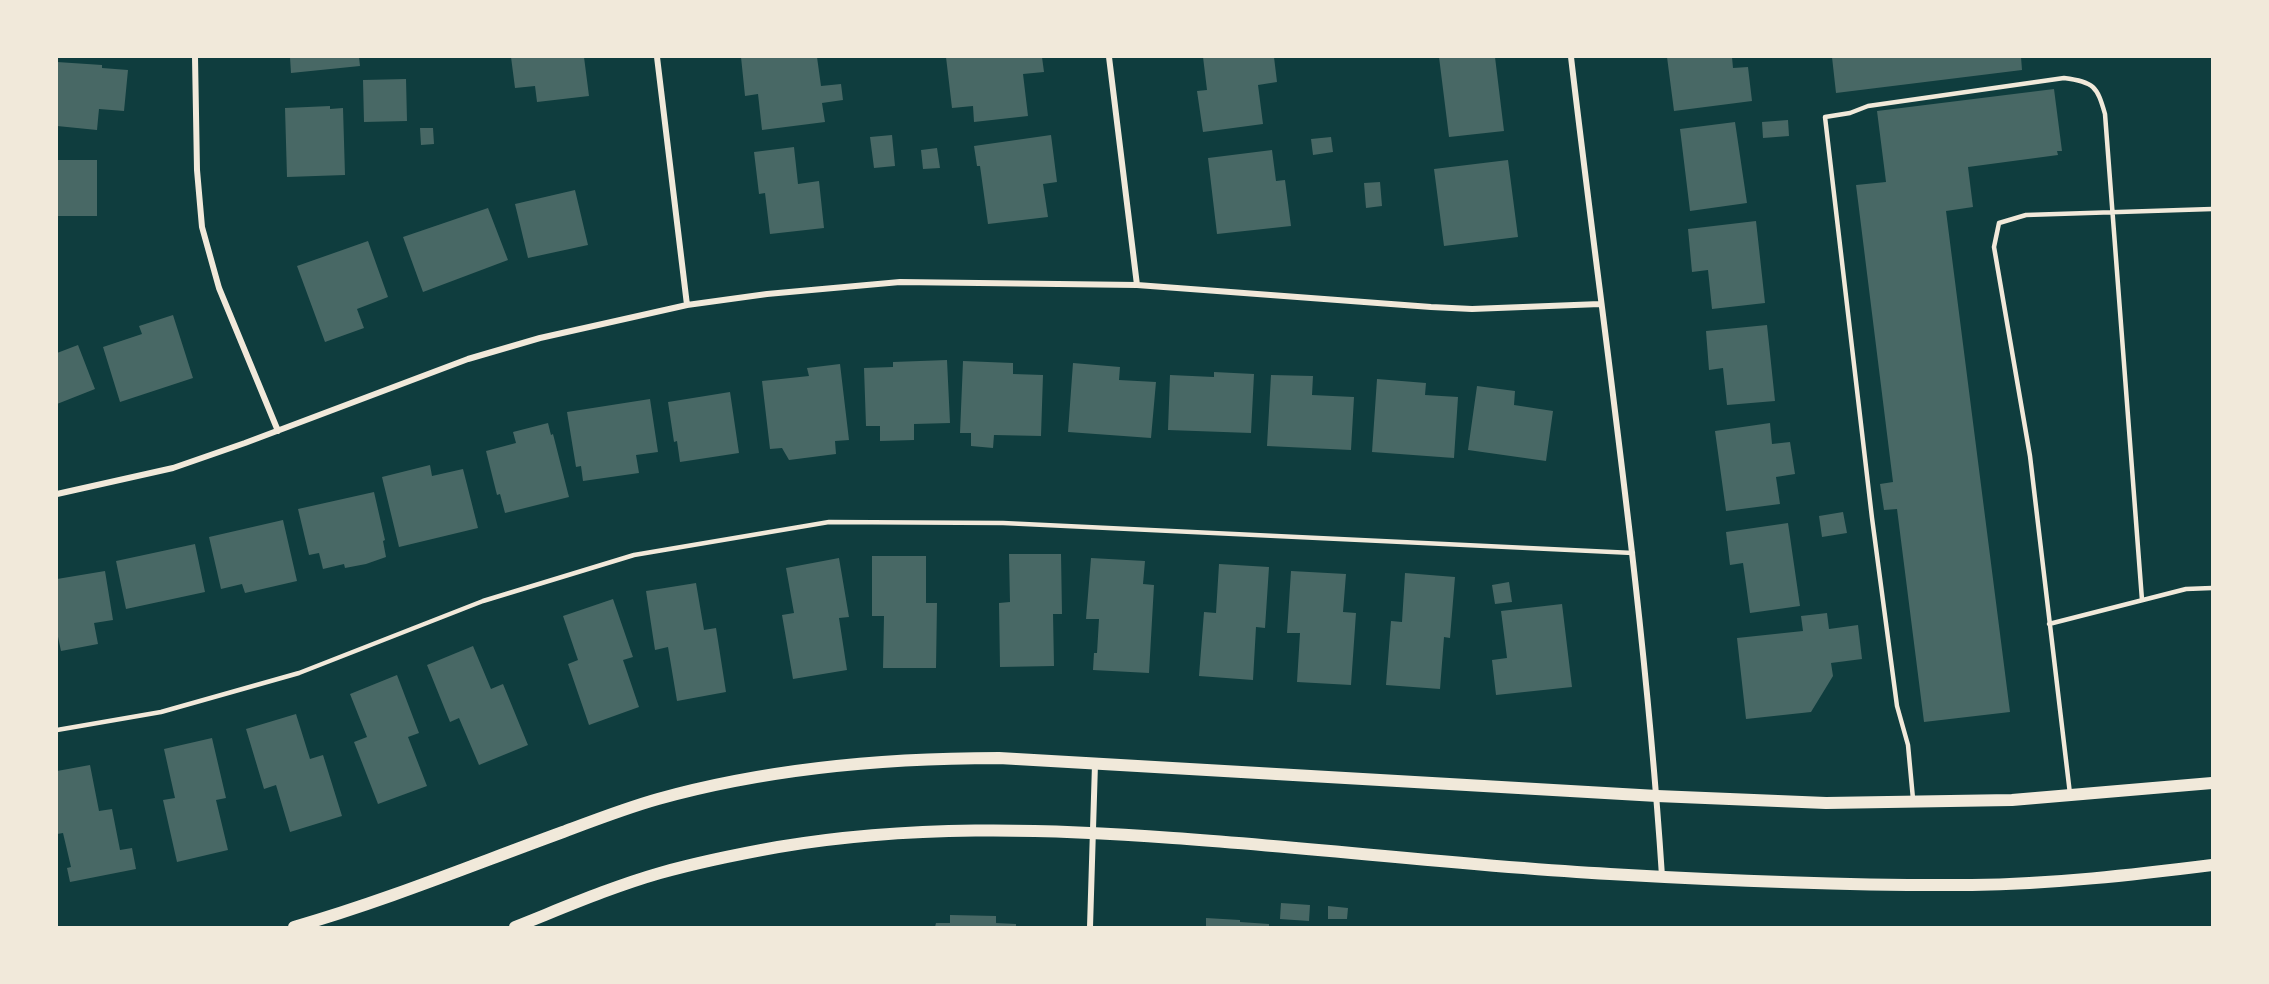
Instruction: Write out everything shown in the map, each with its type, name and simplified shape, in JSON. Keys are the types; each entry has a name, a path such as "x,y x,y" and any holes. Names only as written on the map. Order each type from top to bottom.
{"main road":[{"path":"294,927 362,905 658,799 798,770 880,762 988,758 1657,796 1826,803 2071,796 2212,783"},
{"path":"515,927 589,897 660,873 780,847 903,834 986,830 1094,832 1306,847 1374,856 1565,871 1834,884 1975,885 2126,875 2212,866"}],"street":[{"path":"195,57 197,170 202,227 219,288 278,431"},
{"path":"657,57 687,305"},
{"path":"1109,57 1137,285"},
{"path":"1571,57 1600,304 1633,553 1657,796 1662,876"},
{"path":"57,494 173,468 468,359 540,338 687,305 767,294 900,282 1137,285 1472,309 1600,304"},
{"path":"1090,927 1095,763"}],"lane":[{"path":"1913,802 1908,745 1897,706 1872,518 1826,117 1850,113 1868,106 2064,78 2085,81 2099,92 2105,114 2142,600"},
{"path":"2071,796 2030,456 1994,247 1999,223 2026,215 2212,210"},
{"path":"57,730 161,712 299,674 483,601 634,555 829,522 1003,523 1633,553"},
{"path":"2049,624 2186,590 2212,588"}],"building":[{"path":"290,57 359,57 360,66 291,73"},
{"path":"511,57 584,57 589,96 537,102 535,86 515,88"},
{"path":"741,57 817,57 821,86 841,84 843,100 822,103 825,122 762,130 758,94 745,96"},
{"path":"946,57 1042,57 1044,72 1023,74 1028,116 974,122 973,106 952,108"},
{"path":"1203,57 1274,57 1277,82 1258,85 1263,124 1203,132 1197,91 1207,90"},
{"path":"1439,57 1495,57 1504,131 1449,137"},
{"path":"1667,57 1732,57 1733,68 1748,67 1752,101 1674,111"},
{"path":"1832,57 2021,57 2022,70 1836,93"},
{"path":"57,62 102,65 102,68 128,70 124,111 99,109 97,130 57,126"},
{"path":"406,79 407,121 364,122 363,80"},
{"path":"2054,89 2062,151 2057,151 2058,155 1968,167 1973,207 1946,211 2010,712 1924,722 1897,509 1884,510 1880,484 1893,482 1856,185 1886,182 1877,111"},
{"path":"330,106 330,109 343,108 345,175 287,177 285,108"},
{"path":"1788,120 1789,136 1763,138 1762,122"},
{"path":"1735,122 1747,203 1690,211 1680,129"},
{"path":"420,128 433,128 434,144 421,145"},
{"path":"892,135 895,166 874,168 870,137"},
{"path":"1051,135 1057,182 1043,184 1048,217 988,224 980,166 977,166 974,146"},
{"path":"1331,137 1333,152 1313,155 1311,139"},
{"path":"794,147 798,184 819,181 824,228 770,234 765,193 759,194 754,152"},
{"path":"937,148 940,168 923,169 921,150"},
{"path":"1272,150 1276,181 1285,180 1291,226 1217,234 1208,158"},
{"path":"57,160 97,160 97,216 57,216"},
{"path":"1508,160 1518,237 1444,246 1434,169"},
{"path":"1380,182 1382,206 1366,208 1364,183"},
{"path":"575,190 588,245 528,258 515,204"},
{"path":"488,208 508,260 423,292 403,237"},
{"path":"1756,221 1765,303 1712,309 1708,270 1692,272 1688,229"},
{"path":"368,241 388,297 357,309 364,328 325,342 297,266"},
{"path":"173,315 193,378 120,402 103,347 142,334 139,326"},
{"path":"1767,325 1775,401 1727,405 1723,368 1709,370 1706,331"},
{"path":"78,345 95,389 57,404 57,353"},
{"path":"947,360 950,423 914,424 914,440 880,441 880,426 866,426 864,368 893,367 893,362"},
{"path":"963,361 1013,363 1013,374 1043,375 1041,436 994,435 993,448 971,446 971,433 960,433"},
{"path":"1073,363 1120,367 1119,380 1156,382 1151,438 1068,432"},
{"path":"840,364 849,440 835,441 836,454 789,460 782,448 770,449 762,381 809,376 807,368"},
{"path":"1214,372 1254,374 1251,433 1168,430 1170,375 1214,377"},
{"path":"1271,375 1313,376 1312,395 1354,397 1351,450 1267,446"},
{"path":"1377,379 1426,383 1425,395 1458,397 1454,458 1372,452"},
{"path":"1477,386 1515,391 1514,405 1553,411 1546,461 1468,450"},
{"path":"730,392 739,453 680,462 677,441 674,442 668,402"},
{"path":"650,399 658,452 636,455 639,473 583,481 581,466 576,467 567,412"},
{"path":"548,423 551,435 553,434 569,497 505,513 500,494 497,495 486,451 516,443 513,432"},
{"path":"1770,423 1772,444 1790,442 1795,474 1776,477 1780,504 1726,511 1715,431"},
{"path":"430,465 432,476 463,469 478,528 399,547 382,477"},
{"path":"374,492 385,540 383,541 386,557 345,568 344,564 323,569 319,553 309,555 298,509"},
{"path":"1843,512 1847,533 1822,537 1819,516"},
{"path":"283,520 297,581 245,593 242,584 221,589 209,537"},
{"path":"1788,523 1800,606 1750,613 1743,563 1730,565 1726,532"},
{"path":"195,544 205,592 126,609 116,561"},
{"path":"1009,554 1061,554 1062,614 1053,614 1054,666 1000,667 999,603 1010,602"},
{"path":"872,556 926,556 926,603 937,603 936,668 883,668 884,616 872,616"},
{"path":"839,558 849,617 839,618 847,670 793,679 782,615 794,613 786,568"},
{"path":"1091,558 1145,561 1143,584 1154,585 1149,673 1093,670 1094,653 1097,653 1099,619 1086,619"},
{"path":"1219,564 1269,567 1265,628 1256,627 1253,680 1199,676 1204,612 1216,613"},
{"path":"105,571 113,620 94,623 98,644 61,651 57,632 57,579"},
{"path":"1291,571 1346,574 1343,612 1356,613 1351,685 1297,682 1300,633 1287,633"},
{"path":"1405,573 1455,577 1450,638 1444,637 1440,689 1386,685 1391,621 1402,622"},
{"path":"1509,582 1512,602 1495,604 1492,585"},
{"path":"696,583 704,630 716,628 726,692 677,701 668,647 655,650 646,591"},
{"path":"613,599 633,657 623,660 639,707 589,725 568,664 578,660 563,616"},
{"path":"1562,604 1572,687 1496,695 1492,660 1507,658 1501,611"},
{"path":"1827,613 1829,629 1858,625 1862,659 1831,663 1833,676 1811,712 1746,719 1737,638 1803,631 1801,616"},
{"path":"473,646 491,689 503,684 528,745 479,765 459,718 450,722 427,665"},
{"path":"397,675 419,733 408,737 427,786 378,804 354,742 367,737 350,694"},
{"path":"296,714 310,759 323,755 342,816 290,832 276,785 264,789 246,729"},
{"path":"212,738 226,798 216,800 228,850 177,862 163,800 175,798 164,749"},
{"path":"90,765 99,811 112,809 120,850 132,848 136,869 70,882 67,868 71,867 63,833 57,834 57,771"},
{"path":"1281,903 1310,905 1309,921 1280,919"},
{"path":"1328,906 1348,908 1347,919 1328,919"},
{"path":"950,915 996,916 996,923 1016,924 1016,927 935,927 936,923 950,923"},
{"path":"1206,918 1269,924 1269,927 1206,927"}]}
